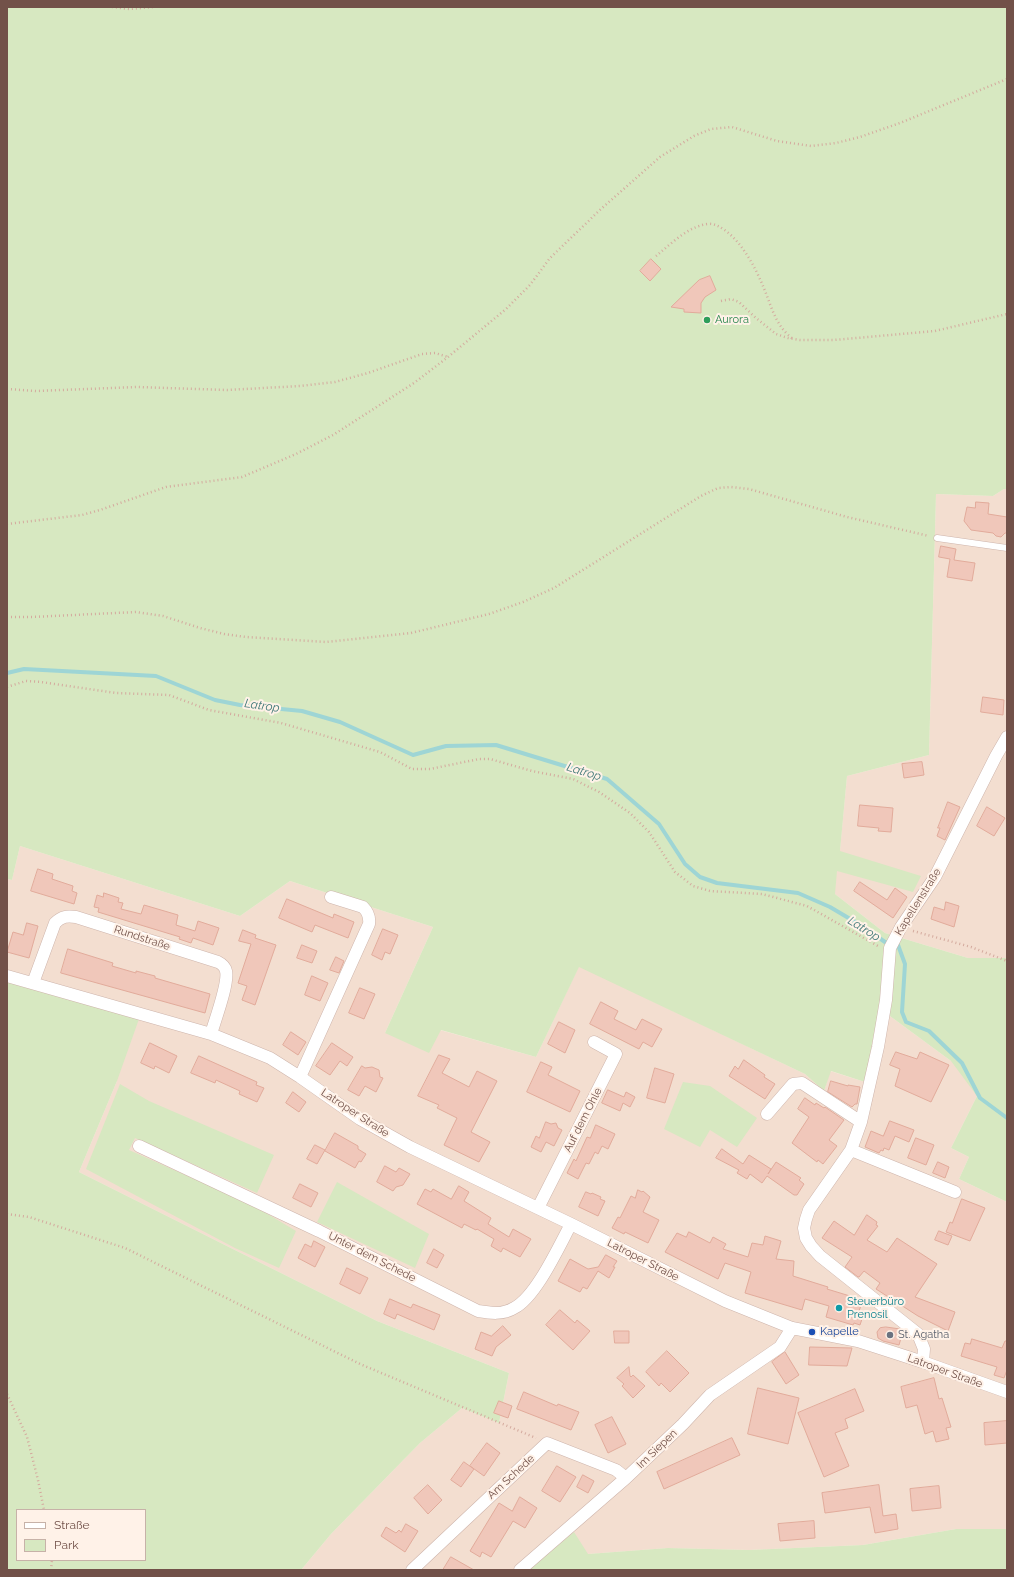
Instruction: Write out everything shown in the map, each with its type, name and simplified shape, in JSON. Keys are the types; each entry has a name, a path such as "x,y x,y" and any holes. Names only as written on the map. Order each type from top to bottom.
{"street":[{"name":"Kapellenstraße","path":"922,1362 924,1349 918,1334 820,1256 806,1238 805,1223 809,1210 851,1150 861,1122 878,1047 886,1000 890,950 899,930 935,878 1007,737"},
{"path":"300,1077 346,978 370,919 363,906 330,897"},
{"name":"Rundstraße","path":"33,983 55,922 59,918 66,916 76,917 218,962 222,965 226,969 226,976 212,1034"},
{"name":"Latroper Straße","path":"7,976 212,1034 270,1058 360,1119 410,1147 571,1224 725,1301 792,1328 858,1341 1007,1392"},
{"name":"Auf dem Ohle","path":"538,1208 616,1054 594,1042"},
{"path":"767,1114 793,1084 800,1082 861,1122"},
{"name":"Unter dem Schede","path":"139,1146 319,1231 478,1311 491,1314 501,1313 515,1308 531,1293 571,1224"},
{"path":"851,1150 955,1192"},
{"name":"Im Siepen","path":"520,1570 626,1478 683,1424 710,1395 780,1347 792,1328"},
{"path":"547,1443 616,1470 626,1478"},
{"name":"Am Schede","path":"412,1570 547,1443"}],"lane":[{"path":"937,538 1007,548"}],"path":[{"path":"112,7 129,9 154,7"},
{"path":"7,524 82,515 162,488 230,480 254,473 333,435 414,383 506,309 530,285 550,258 601,209 660,158 694,136 712,128 732,126 777,141 811,146 836,143 860,137 900,123 1007,78"},
{"path":"656,256 680,236 694,228 709,223 719,226 733,237 740,246 755,270 782,328 794,339"},
{"path":"721,301 731,299 739,302 776,334 794,339 834,340 935,331 1007,314"},
{"path":"7,390 36,391 137,387 227,390 300,386 334,382 368,373 422,354 435,352 448,357"},
{"path":"7,617 136,612 151,613 224,634 246,637 326,642 411,633 489,614 523,602 554,588 701,496 718,488 749,489 847,517 937,538"},
{"path":"7,687 26,681 116,693 169,695 209,710 280,723 380,752 412,769 430,769 479,759 490,759 532,771 573,779 599,792 630,813 649,832 675,872 693,886 710,891 762,894 807,906 890,950"},
{"path":"899,930 972,947 1007,961"},
{"path":"7,1214 29,1216 125,1248 360,1364 547,1443"},
{"path":"7,1394 27,1437 44,1509"}],"shaded area":[{"path":"1004,489 1007,489 1007,958 968,958 885,933 835,894 785,833 840,850 847,776 929,755 936,494 993,496"},
{"path":"20,846 240,916 290,881 433,927 385,1033 440,1030 536,1057 579,966 805,1074 824,1091 830,1071 865,1082 879,1008 951,1061 962,1063 977,1096 951,1148 969,1157 959,1179 1007,1202 1007,1529 956,1529 863,1545 749,1550 668,1548 588,1554 528,1570 301,1570 331,1534 420,1443 462,1408 499,1423 509,1373 377,1321 79,1172 117,1081 7,981 7,879 12,880"}],"green space":[{"path":"7,7 1007,7 1007,489 1004,489 993,496 936,494 929,755 847,776 840,851 921,876 913,892 837,871 835,894 885,933 968,958 1007,958 1007,1202 959,1179 969,1157 951,1148 977,1096 951,1061 879,1008 865,1082 831,1071 824,1091 805,1074 579,967 536,1057 441,1030 429,1053 385,1033 433,927 290,881 240,916 20,846 12,880 7,879"},
{"path":"7,981 139,1019 117,1081 79,1172 377,1321 509,1373 499,1423 462,1408 420,1443 331,1534 301,1570 7,1570"},
{"path":"683,1082 710,1086 757,1118 737,1147 710,1130 700,1147 664,1129"},
{"path":"120,1084 149,1101 274,1155 257,1193 135,1138 129,1150 251,1204 296,1231 279,1268 235,1248 86,1169"},
{"path":"337,1182 429,1234 415,1268 317,1222"},
{"path":"956,1529 1007,1529 1007,1570 528,1570 574,1532 588,1554 668,1548 749,1550 863,1545"}],"building":[{"path":"651,259 661,269 650,281 640,271"},
{"path":"710,276 716,290 705,297 701,303 701,313 684,312 684,309 671,307 699,280"},
{"path":"976,502 989,503 988,514 1007,517 1007,533 1001,537 996,536 993,533 971,530 964,521 967,507 975,508"},
{"path":"941,546 956,549 954,560 975,563 972,581 947,577 950,559 939,557"},
{"path":"983,697 1004,700 1003,715 981,712"},
{"path":"922,762 924,775 904,778 902,764"},
{"path":"948,802 960,807 945,840 937,836 940,828 938,828"},
{"path":"860,805 893,808 891,832 878,831 879,828 858,826"},
{"path":"987,807 1005,818 994,836 977,826"},
{"path":"38,869 53,874 52,879 73,886 72,891 77,893 74,904 31,891"},
{"path":"860,882 887,900 895,888 907,897 893,918 854,891"},
{"path":"104,893 119,898 118,902 123,903 121,909 141,914 144,905 178,915 176,925 195,931 198,921 219,928 213,945 193,938 191,943 179,939 180,937 98,912 99,908 94,907 97,895 103,897"},
{"path":"287,899 333,918 334,914 354,922 348,938 315,925 312,932 279,918"},
{"path":"946,902 959,906 954,927 931,919 934,907 944,910"},
{"path":"27,923 38,926 29,958 7,952 13,932 23,935"},
{"path":"383,929 398,935 390,954 385,952 382,960 372,955"},
{"path":"243,930 256,935 255,938 276,945 255,1005 242,1000 247,986 238,983 251,944 239,941"},
{"path":"302,945 317,951 312,963 297,958"},
{"path":"68,949 113,963 112,966 136,973 136,971 155,976 155,978 210,994 205,1013 61,973"},
{"path":"336,957 344,961 339,973 330,970"},
{"path":"312,976 328,983 320,1001 305,995"},
{"path":"360,988 375,994 364,1019 349,1013"},
{"path":"601,1002 618,1011 614,1019 636,1030 642,1019 662,1029 652,1047 643,1042 639,1049 590,1024"},
{"path":"559,1022 575,1030 565,1053 548,1044"},
{"path":"291,1032 306,1042 298,1055 283,1045"},
{"path":"150,1043 177,1056 169,1073 155,1066 154,1069 141,1063"},
{"path":"332,1043 353,1057 347,1066 340,1061 330,1075 316,1066"},
{"path":"896,1052 917,1059 920,1052 949,1065 931,1102 895,1086 900,1069 890,1065"},
{"path":"439,1055 450,1059 442,1073 469,1087 477,1071 497,1081 471,1132 490,1142 479,1162 444,1145 457,1118 437,1108 439,1105 418,1096"},
{"path":"199,1056 257,1082 256,1085 264,1088 257,1102 239,1094 240,1091 216,1080 215,1083 191,1073"},
{"path":"744,1060 775,1084 765,1099 729,1076 735,1066 738,1069"},
{"path":"541,1062 552,1067 548,1075 580,1091 570,1112 527,1092"},
{"path":"362,1066 365,1068 372,1067 379,1070 380,1077 383,1078 376,1092 365,1086 359,1096 348,1090"},
{"path":"655,1068 674,1074 665,1103 647,1098"},
{"path":"831,1081 848,1086 860,1087 857,1104 852,1107 828,1092"},
{"path":"608,1090 624,1097 626,1092 635,1097 630,1107 623,1103 620,1111 602,1103"},
{"path":"293,1092 306,1102 299,1112 286,1103"},
{"path":"805,1098 815,1105 816,1103 824,1108 825,1107 844,1120 829,1140 837,1146 823,1164 818,1160 817,1162 792,1143 809,1117 798,1109"},
{"path":"890,1121 914,1130 909,1142 895,1136 889,1150 884,1148 883,1151 881,1150 879,1153 865,1147 871,1131 883,1136"},
{"path":"546,1122 551,1124 556,1123 558,1128 562,1130 554,1146 546,1142 541,1152 531,1147 536,1136 539,1138"},
{"path":"596,1125 615,1134 608,1149 602,1146 598,1154 595,1152 589,1164 586,1163 578,1179 567,1173 574,1159 576,1161 587,1137 590,1138"},
{"path":"335,1133 358,1146 358,1149 366,1154 355,1168 325,1151"},
{"path":"916,1138 934,1145 926,1165 908,1158"},
{"path":"315,1145 325,1150 317,1164 307,1159"},
{"path":"722,1149 743,1164 749,1155 771,1169 768,1174 776,1162 801,1178 799,1180 804,1184 797,1195 794,1195 767,1176 762,1183 750,1174 747,1179 737,1173 739,1170 716,1158"},
{"path":"938,1162 949,1167 945,1178 933,1173"},
{"path":"385,1166 396,1172 399,1168 410,1174 403,1185 396,1187 393,1191 377,1182"},
{"path":"300,1184 318,1193 311,1207 293,1198"},
{"path":"459,1186 469,1192 464,1201 491,1218 488,1224 509,1237 513,1229 531,1239 520,1257 503,1248 501,1252 491,1246 494,1239 477,1229 476,1230 464,1224 462,1228 417,1204 425,1189 431,1192 433,1189 451,1199"},
{"path":"638,1190 643,1191 650,1197 643,1212 659,1220 648,1243 625,1232 624,1234 612,1228 618,1217 620,1218 631,1196 635,1198"},
{"path":"586,1192 601,1197 600,1199 605,1201 598,1216 579,1207"},
{"path":"962,1199 985,1208 970,1241 946,1232 950,1222 952,1223"},
{"path":"867,1215 877,1222 876,1225 878,1226 867,1240 887,1252 897,1238 937,1264 915,1297 955,1312 948,1331 918,1316 876,1289 880,1283 864,1271 858,1277 845,1267 852,1257 822,1238 834,1221 854,1235"},
{"path":"939,1231 952,1236 948,1245 935,1240"},
{"path":"689,1232 710,1243 713,1237 726,1244 723,1249 748,1257 752,1243 763,1245 765,1236 781,1241 776,1259 794,1261 793,1276 828,1287 827,1289 863,1300 859,1311 864,1313 860,1325 854,1323 853,1325 826,1317 829,1306 805,1299 802,1310 745,1293 751,1272 725,1263 718,1279 665,1252 677,1233 686,1237"},
{"path":"314,1241 325,1247 315,1267 298,1258 305,1244 311,1247"},
{"path":"434,1249 444,1255 437,1268 427,1263"},
{"path":"606,1255 617,1261 609,1278 598,1271 587,1289 583,1287 580,1292 558,1281 570,1259 588,1269 598,1267"},
{"path":"347,1268 368,1278 360,1294 340,1284"},
{"path":"390,1299 411,1308 413,1304 440,1315 434,1330 397,1314 395,1319 384,1314"},
{"path":"560,1310 575,1323 577,1320 590,1331 573,1350 546,1325"},
{"path":"503,1326 511,1335 496,1347 492,1356 475,1349 481,1332 491,1336"},
{"name":"St. Agatha","path":"886,1327 900,1329 903,1331 899,1345 883,1341 878,1338 877,1332 880,1328"},
{"path":"614,1331 629,1331 629,1343 615,1343"},
{"path":"972,1339 1002,1348 1005,1341 1007,1341 1007,1370 1004,1378 994,1375 997,1367 961,1356 965,1343 970,1344"},
{"path":"810,1347 852,1348 847,1366 809,1365"},
{"path":"667,1351 689,1373 670,1392 661,1383 659,1386 646,1372"},
{"path":"785,1352 799,1375 786,1384 772,1362"},
{"path":"629,1367 630,1376 631,1377 633,1375 645,1386 633,1398 622,1386 624,1384 617,1378"},
{"path":"934,1378 939,1399 942,1398 951,1427 946,1428 949,1439 936,1442 933,1431 925,1434 917,1405 906,1408 901,1387"},
{"path":"758,1388 799,1398 788,1444 748,1434"},
{"path":"855,1389 864,1411 845,1419 848,1428 835,1433 849,1466 824,1477 798,1413"},
{"path":"524,1392 557,1406 558,1404 579,1412 571,1430 517,1409"},
{"path":"499,1401 512,1406 508,1418 494,1413"},
{"path":"612,1417 626,1444 608,1453 595,1425"},
{"path":"1007,1421 1007,1443 985,1445 984,1423"},
{"path":"732,1438 740,1455 664,1489 657,1472"},
{"path":"487,1443 500,1453 484,1476 470,1466"},
{"path":"464,1462 474,1469 461,1487 451,1480"},
{"path":"557,1466 576,1477 560,1502 542,1491"},
{"path":"583,1475 594,1481 588,1493 577,1487"},
{"path":"428,1485 442,1500 428,1514 414,1498"},
{"path":"879,1485 883,1516 896,1514 898,1529 875,1533 870,1507 825,1513 822,1493"},
{"path":"939,1486 941,1508 912,1511 910,1489"},
{"path":"520,1497 537,1508 525,1528 513,1521 491,1557 482,1552 480,1557 470,1551 499,1503 512,1511"},
{"path":"814,1521 815,1538 780,1541 778,1524"},
{"path":"406,1524 418,1531 405,1552 381,1536 386,1527 396,1533 399,1530 401,1532"},
{"path":"451,1557 474,1570 443,1570"}],"waterway":[{"name":"Latrop","path":"7,673 24,669 156,676 215,700 240,705 302,711 340,722 413,755 446,746 496,745 607,779 659,824 685,864 700,877 717,883 798,893 830,907 885,942 898,945 905,964 902,1012 906,1022 929,1031 962,1063 980,1098 1007,1118"}],"place":[{"name":"Aurora","path":"707,320"},
{"name":"Steuerbüro Prenosil","path":"839,1308"},
{"name":"Kapelle","path":"812,1332"},
{"name":"St. Agatha","path":"890,1335"}]}
